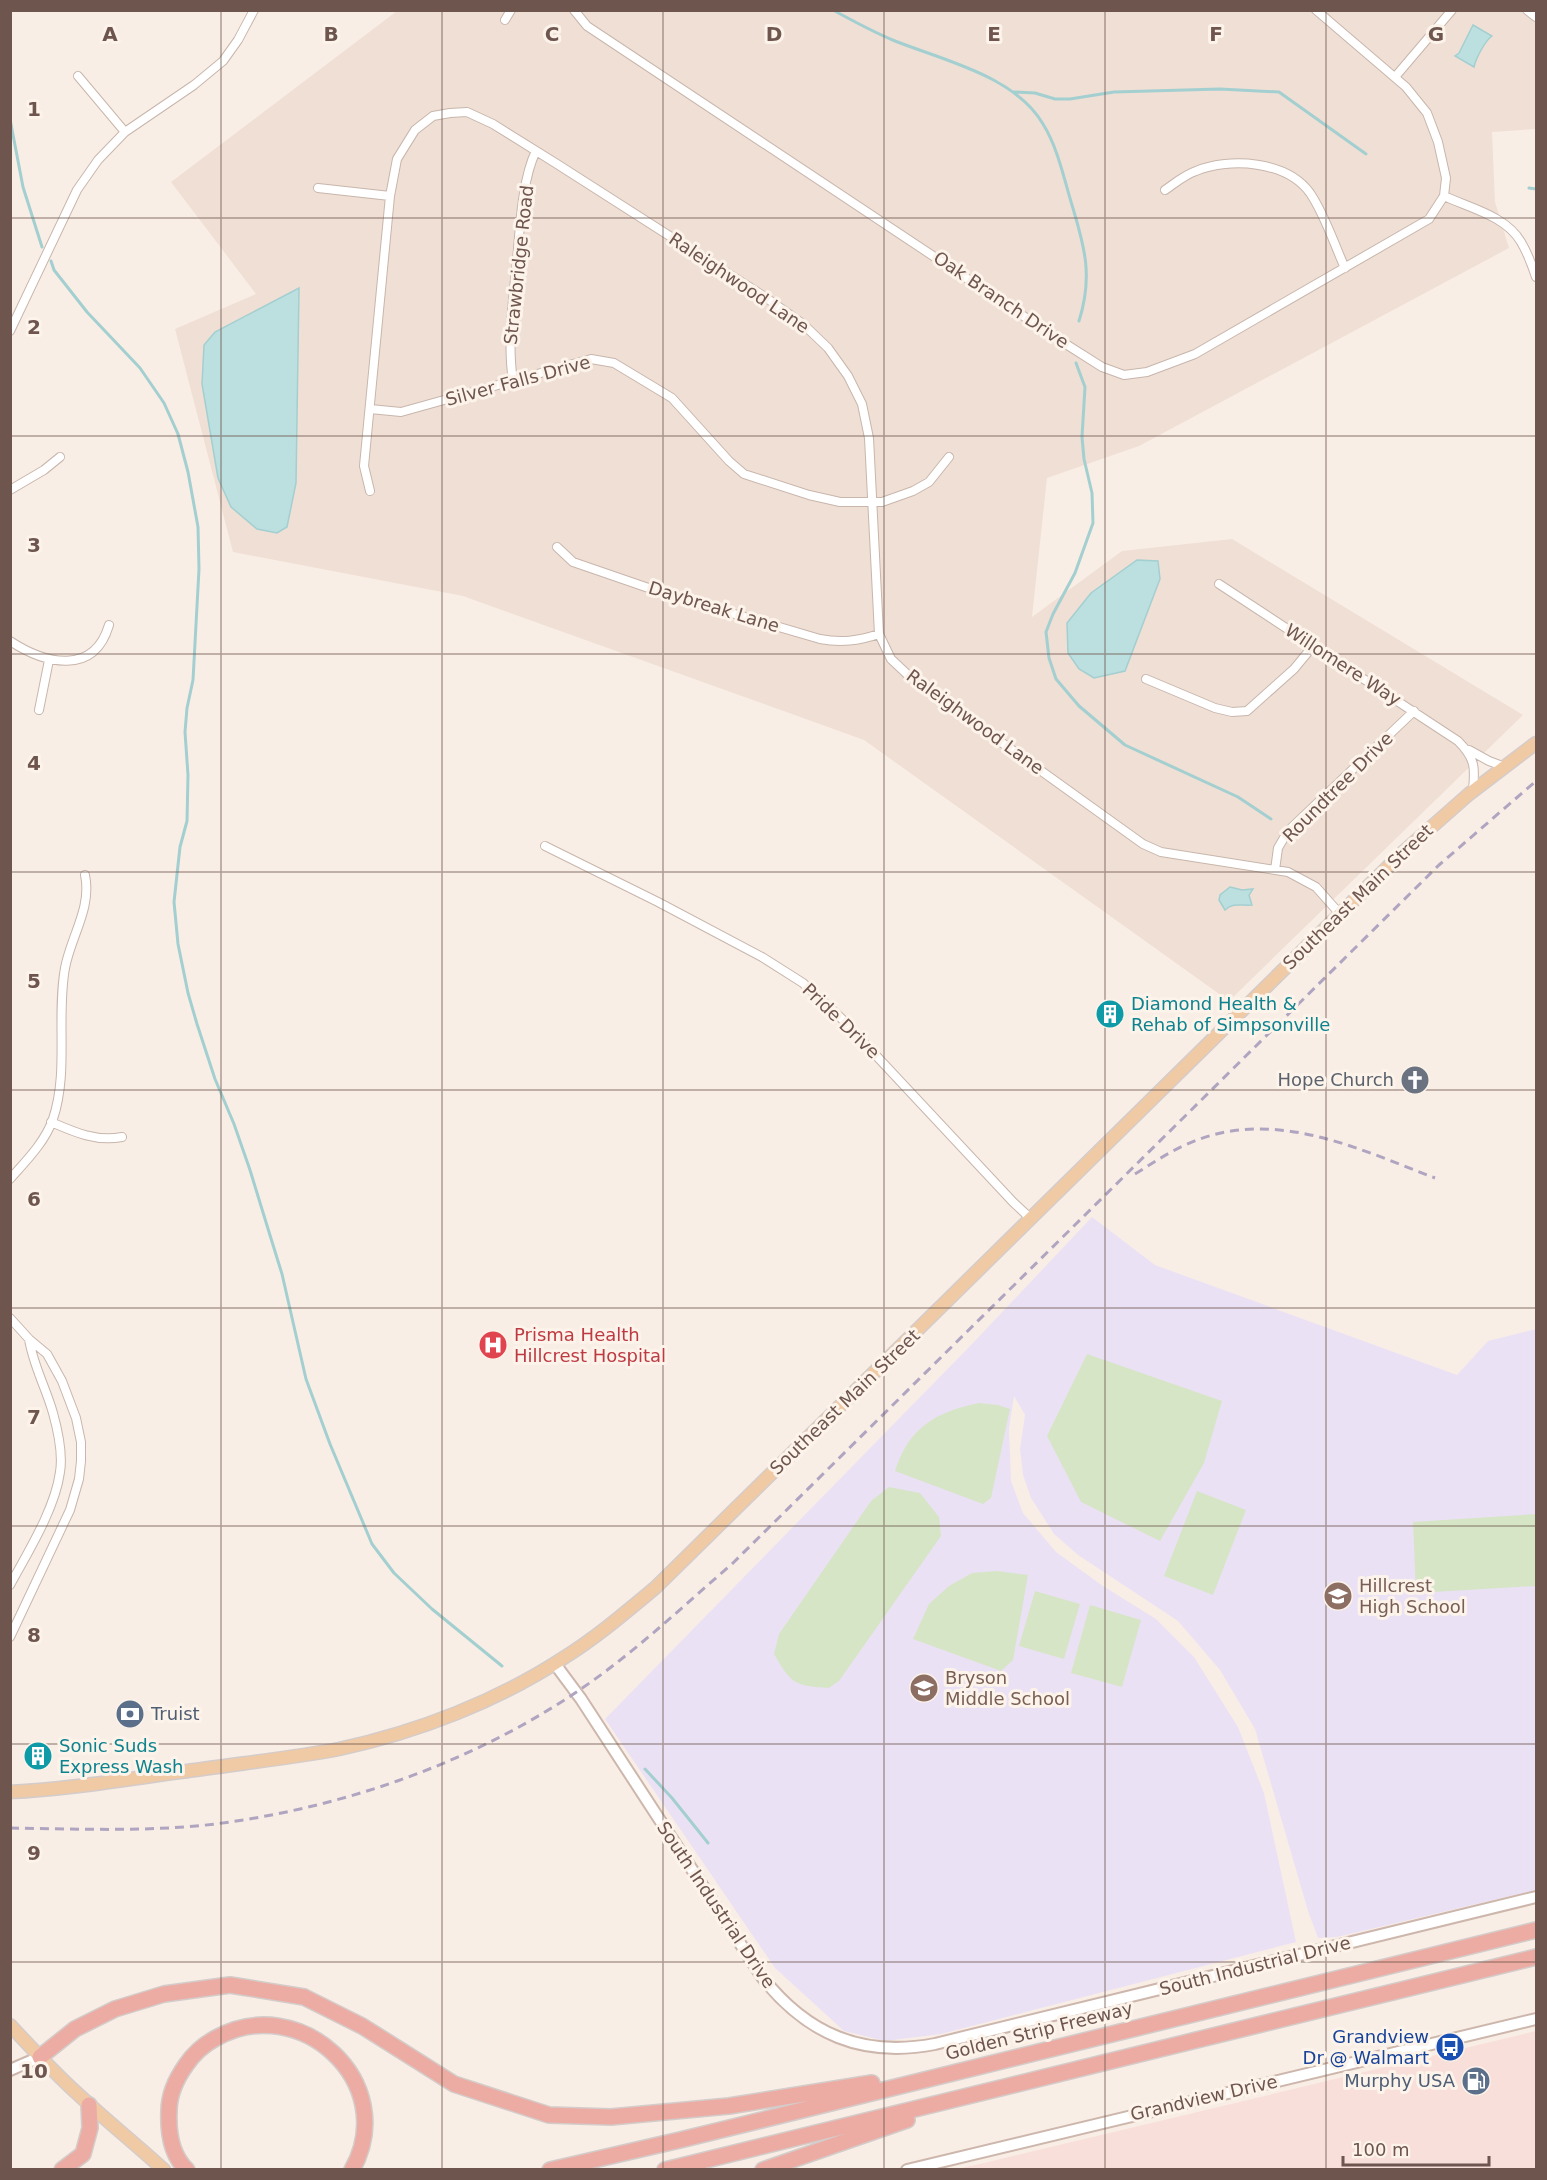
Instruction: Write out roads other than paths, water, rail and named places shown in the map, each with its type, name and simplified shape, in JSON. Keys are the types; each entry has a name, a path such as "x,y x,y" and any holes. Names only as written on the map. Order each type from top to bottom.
{"highway":[{"name":"Golden Strip Freeway","path":"550,2169 1536,1930"},
{"path":"665,2169 1536,1957"},
{"path":"40,2057 75,2029 115,2009 165,1994 230,1985 304,1997 362,2026 454,2084 549,2115 611,2117 729,2106 993,2062"},
{"path":"188,2169 180,2163 168,2127 169,2104 177,2078 189,2059 202,2046 225,2033 263,2025 284,2028 313,2038 332,2052 350,2071 359,2089 365,2113 366,2133 352,2169"},
{"path":"763,2169 996,2089"},
{"path":"62,2169 83,2154 90,2128 89,2105"}],"main road":[{"name":"Southeast Main Street","path":"10,1792 86,1785 298,1756 340,1748 444,1718 490,1698 555,1664 618,1619 655,1588 1401,854 1473,792 1536,743"},
{"path":"10,2025 89,2105 164,2169"}],"street":[{"path":"10,331 77,190 98,160 125,132 194,85 223,61 238,40 254,10"},
{"path":"505,20 511,10"},
{"name":"Oak Branch Drive","path":"574,10 587,26 1061,341 1102,367 1124,375 1147,372 1195,354 1429,219 1444,196"},
{"path":"1316,10 1406,87 1427,113 1438,142 1446,178 1444,196 1491,216 1509,227 1521,241 1536,277"},
{"path":"1395,77 1452,10"},
{"path":"1527,10 1536,17"},
{"path":"78,76 125,132"},
{"name":"Raleighwood Lane","path":"370,491 364,466 390,196 397,159 415,130 433,116 467,112 493,124 765,297 802,324 828,348 848,376 862,404 869,438 879,634 891,658 909,676 1143,844 1161,852 1288,872 1316,887 1340,914"},
{"name":"Strawbridge Road","path":"513,381 510,341 519,232 529,175 536,151"},
{"path":"1165,190 1197,170 1252,163 1276,168 1296,179 1309,192 1344,268"},
{"path":"318,188 390,196"},
{"name":"Silver Falls Drive","path":"370,409 401,412 591,359 614,363 672,398 744,474 809,495 840,502 882,502 913,491 929,482 949,457"},
{"path":"10,490 44,470 60,456"},
{"name":"Daybreak Lane","path":"557,547 573,562 663,593 820,639 837,642 855,641 879,634"},
{"name":"Willomere Way","path":"1219,584 1414,711 1465,748 1505,767"},
{"path":"10,641 49,660 69,662 89,654 99,646 109,625"},
{"path":"1146,679 1215,708 1232,712 1247,711 1294,669 1313,646"},
{"path":"39,710 49,660"},
{"name":"Roundtree Drive","path":"1275,870 1278,848 1288,831 1414,711"},
{"path":"1465,748 1472,758 1475,771 1473,792"},
{"name":"Pride Drive","path":"545,846 762,957 802,983 841,1018 1031,1219"},
{"path":"10,1179 32,1155 51,1122 59,1097 62,987 71,945 86,906 88,889 86,875"},
{"path":"51,1122 88,1137 104,1139 122,1137"},
{"path":"10,1318 29,1339 47,1354 72,1402 81,1442 79,1479 70,1510 10,1637"},
{"path":"10,1585 46,1514 60,1472 59,1443 53,1413 32,1360 29,1339"},
{"name":"South Industrial Drive","path":"555,1664 581,1699 739,1944 772,1990 788,2007 808,2022 833,2036 860,2044 903,2048 935,2044 1536,1897"},
{"name":"Grandview Drive","path":"907,2169 1536,2019"},
{"path":"10,2070 40,2057"}],"water":[{"path":"1473,25 1492,36 1481,50 1474,67 1455,56 1459,53"},
{"path":"299,288 296,483 287,527 277,533 257,529 231,507 218,478 202,384 204,345 215,332"},
{"path":"1137,560 1158,561 1160,579 1125,671 1094,678 1079,669 1068,653 1067,623 1091,593"},
{"path":"1230,887 1242,890 1253,889 1249,895 1252,905 1234,905 1225,910 1219,900 1220,895"}],"waterway":[{"path":"833,10 887,38 956,63 997,82 1015,93 1031,107 1053,143 1081,235 1086,263 1086,290 1079,321"},
{"path":"1014,92 1035,93 1055,99 1114,92 1220,89 1279,92 1366,154"},
{"path":"10,119 23,187 42,247"},
{"path":"1529,188 1536,189"},
{"path":"51,261 54,270 87,312 140,368 164,403 178,434 188,472 198,527 199,569 193,680 185,732 188,775 187,821 180,847 174,902 178,944 197,1024 215,1079 250,1170 282,1274 306,1379 330,1444 372,1544 394,1573 432,1609 502,1666"},
{"path":"1076,363 1085,387 1082,437 1084,459 1092,493 1093,523 1075,573 1046,632 1049,658 1056,679 1079,706 1125,745 1238,797 1271,819"},
{"path":"645,1769 708,1843"}],"railway":[{"path":"10,1828 190,1827 262,1817 310,1807 403,1779 448,1761 492,1741 575,1693 636,1647 733,1563 1439,865 1536,781"},
{"path":"1135,1174 1183,1146 1215,1134 1247,1129 1279,1130 1342,1143 1435,1178"}],"place":[{"name":"Diamond Health & Rehab of Simpsonville","path":"1110,1014"},
{"name":"Hope Church","path":"1415,1080"},
{"name":"Prisma Health Hillcrest Hospital","path":"493,1345"},
{"name":"Hillcrest High School","path":"1338,1596"},
{"name":"Bryson Middle School","path":"924,1688"},
{"name":"Truist","path":"130,1714"},
{"name":"Sonic Suds Express Wash","path":"38,1756"},
{"name":"Grandview Dr @ Walmart","path":"1450,2047"},
{"name":"Murphy USA","path":"1476,2081"}]}
